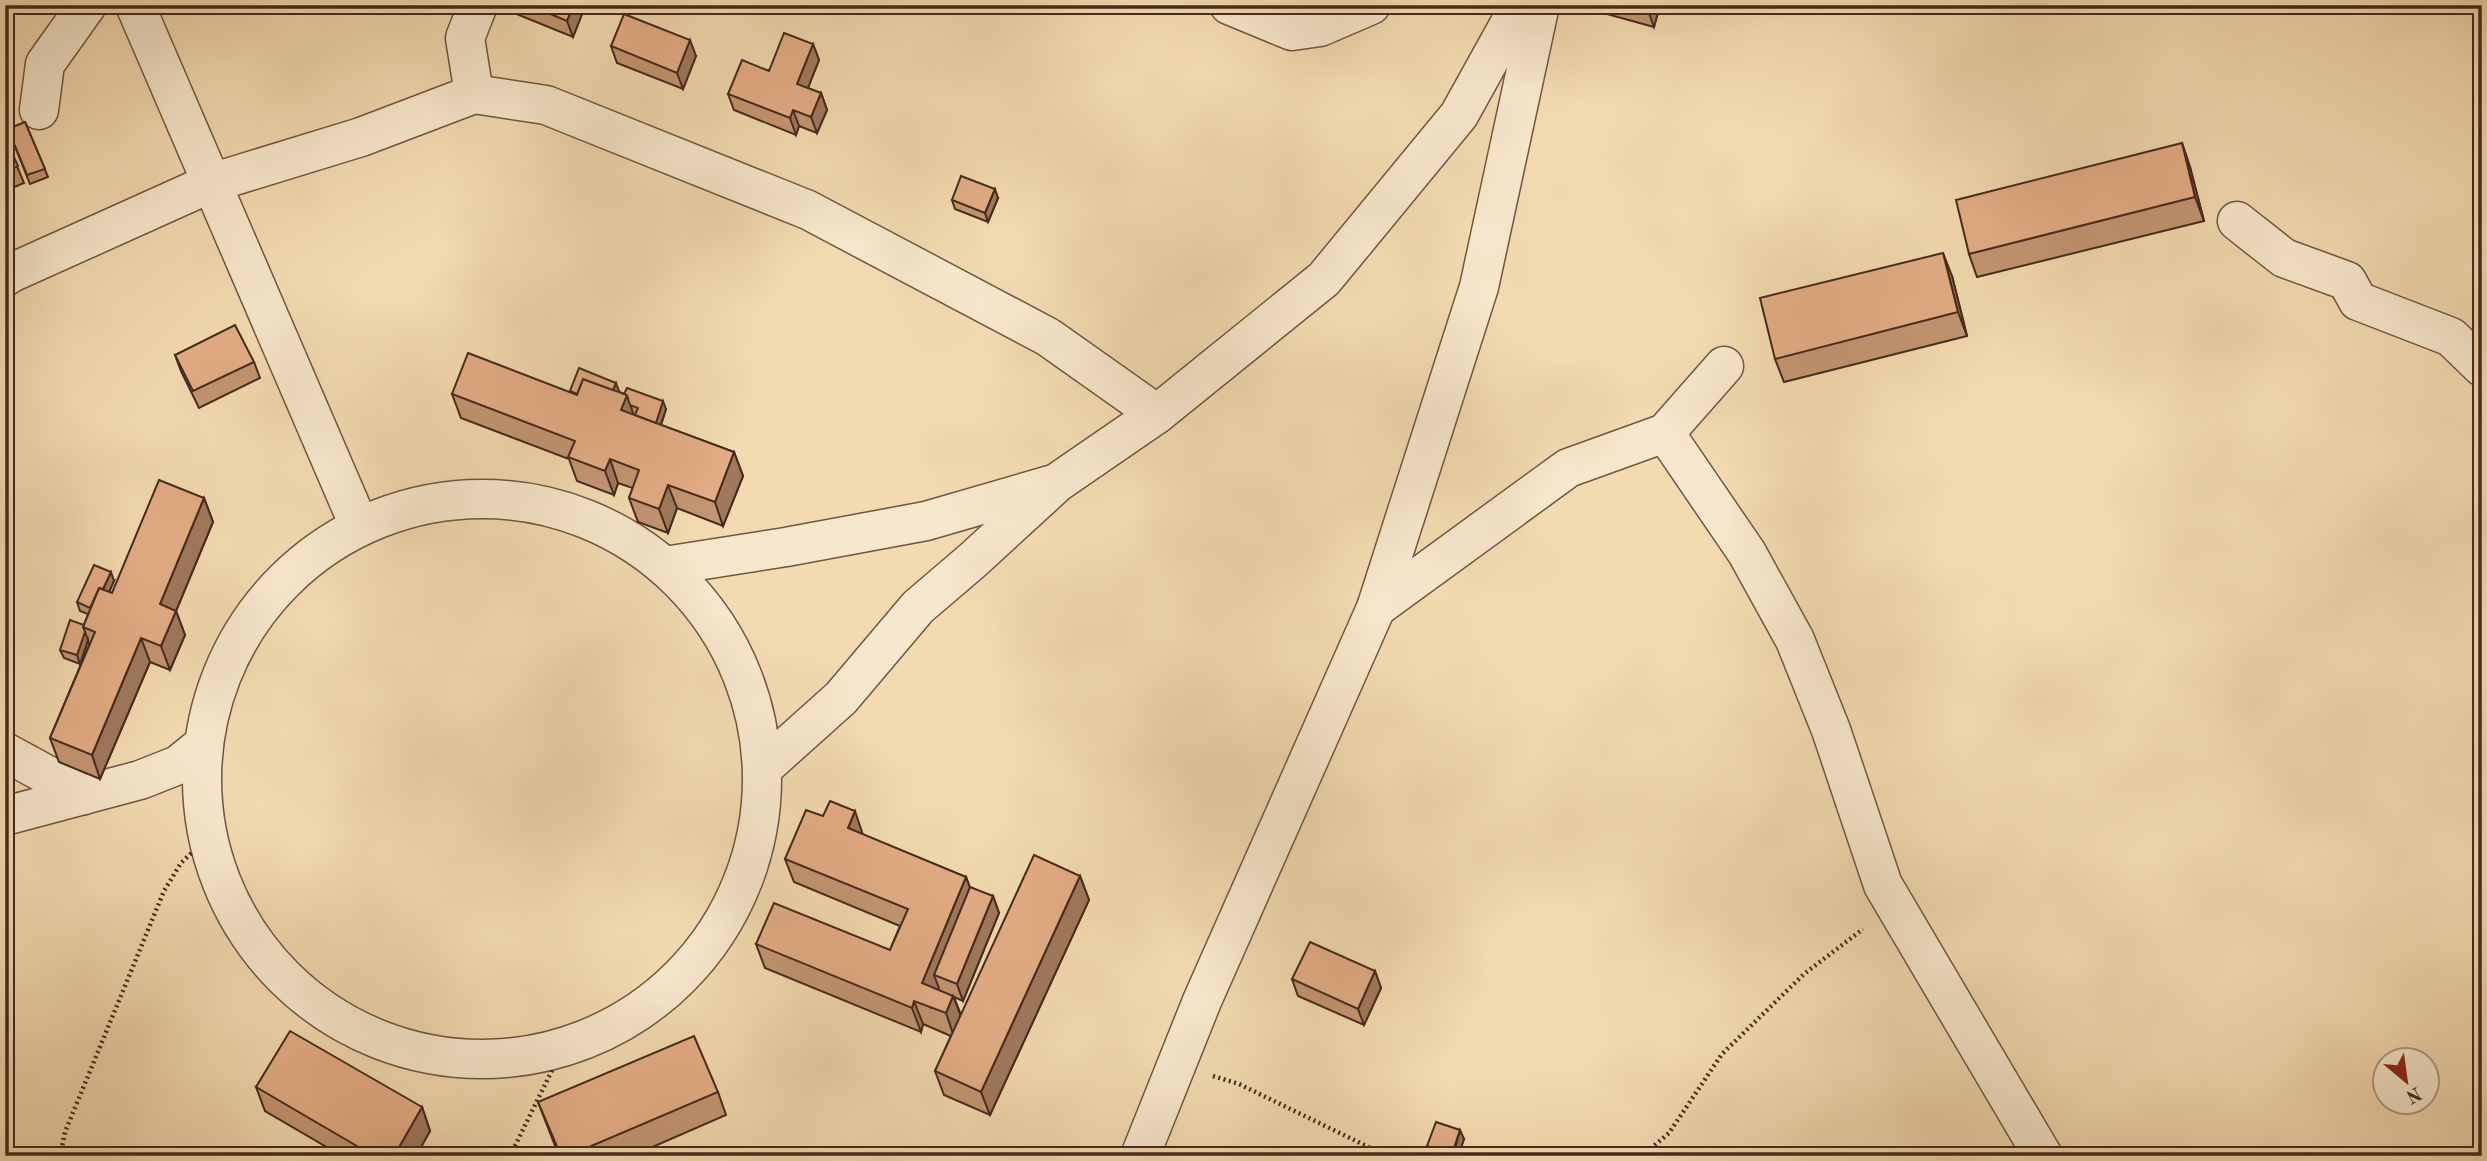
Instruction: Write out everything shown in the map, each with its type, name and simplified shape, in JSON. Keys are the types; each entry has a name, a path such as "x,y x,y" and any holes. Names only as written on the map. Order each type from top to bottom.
{"street":[{"path":"39,110 45,64 87,5"},
{"path":"135,5 358,523"},
{"path":"474,94 465,38 478,5"},
{"path":"1229,5 1292,31 1320,27 1371,5"},
{"path":"763,768 841,698 918,607 1058,482 1157,414 1324,279 1459,115 1520,5"},
{"path":"1140,1156 1202,1001 1376,608 1479,287 1540,5"},
{"path":"5,277 211,183 361,136 474,94 546,105 808,210 1048,337 1157,414"},
{"path":"2237,221 2284,258 2347,281 2358,301 2451,337 2482,368"},
{"path":"1376,608 1568,468 1665,433 1724,366"},
{"path":"1665,433 1747,553 1795,640 1831,730 1882,885 2043,1156"},
{"path":"665,566 926,521 1058,482"},
{"path":"447,498 496,499 541,505 586,519 627,539 665,566 721,638 741,680 763,768 761,814 751,859 734,903 710,947 681,982 645,1012 605,1036 561,1052 517,1061 471,1062 423,1053 382,1041 341,1020 304,993 271,960 244,922 224,880 210,835 201,791 204,744 213,699 230,656 282,577 318,547 358,523 401,507 447,498"},
{"path":"5,816 140,780 178,765 204,744"},
{"path":"5,752 84,795"}],"path":[{"path":"60,1156 65,1132 164,891 181,863 210,835"},
{"path":"1642,1156 1670,1133 1723,1054 1804,974 1894,905"},
{"path":"510,1156 561,1052"},
{"path":"1176,1065 1239,1084 1387,1156"}],"building":[{"path":"529,5 573,5 567,21"},
{"path":"624,14 690,40 677,73 611,46"},
{"path":"784,33 813,44 797,84 821,93 811,117 793,110 790,118 728,94 742,60 769,71"},
{"path":"25,122 45,169 27,175 8,129"},
{"path":"5,137 18,166 5,172"},
{"path":"2182,143 2195,197 1969,254 1956,200"},
{"path":"961,176 995,189 985,213 952,200"},
{"path":"1943,253 1958,312 1775,359 1760,298"},
{"path":"235,325 254,362 193,391 175,355"},
{"path":"468,353 577,395 583,379 627,395 621,410 734,452 715,502 668,485 659,509 629,498 639,470 610,459 605,471 568,457 575,441 452,394"},
{"path":"579,368 616,383 613,390 583,379 577,394 570,391"},
{"path":"627,388 663,401 656,423 635,415 638,408 630,405 627,395 624,394"},
{"path":"159,480 204,498 160,604 176,611 161,646 141,638 92,755 50,738 95,632 83,627 99,588 112,593"},
{"path":"94,565 111,572 103,589 99,588 90,608 77,602"},
{"path":"70,620 84,625 85,632 77,655 60,650"},
{"path":"830,801 855,811 848,828 966,877 922,983 953,996 946,1013 914,1001 912,1008 756,944 774,903 890,950 908,909 785,859 806,810 823,816"},
{"path":"1034,855 1080,876 981,1092 935,1071"},
{"path":"970,887 993,896 957,984 934,975"},
{"path":"1310,942 1375,971 1358,1009 1292,979"},
{"path":"290,1031 422,1107 394,1156 374,1156 256,1087"},
{"path":"694,1036 718,1092 568,1156 561,1156 538,1102"},
{"path":"1436,1122 1460,1130 1452,1154 1427,1146"}]}
